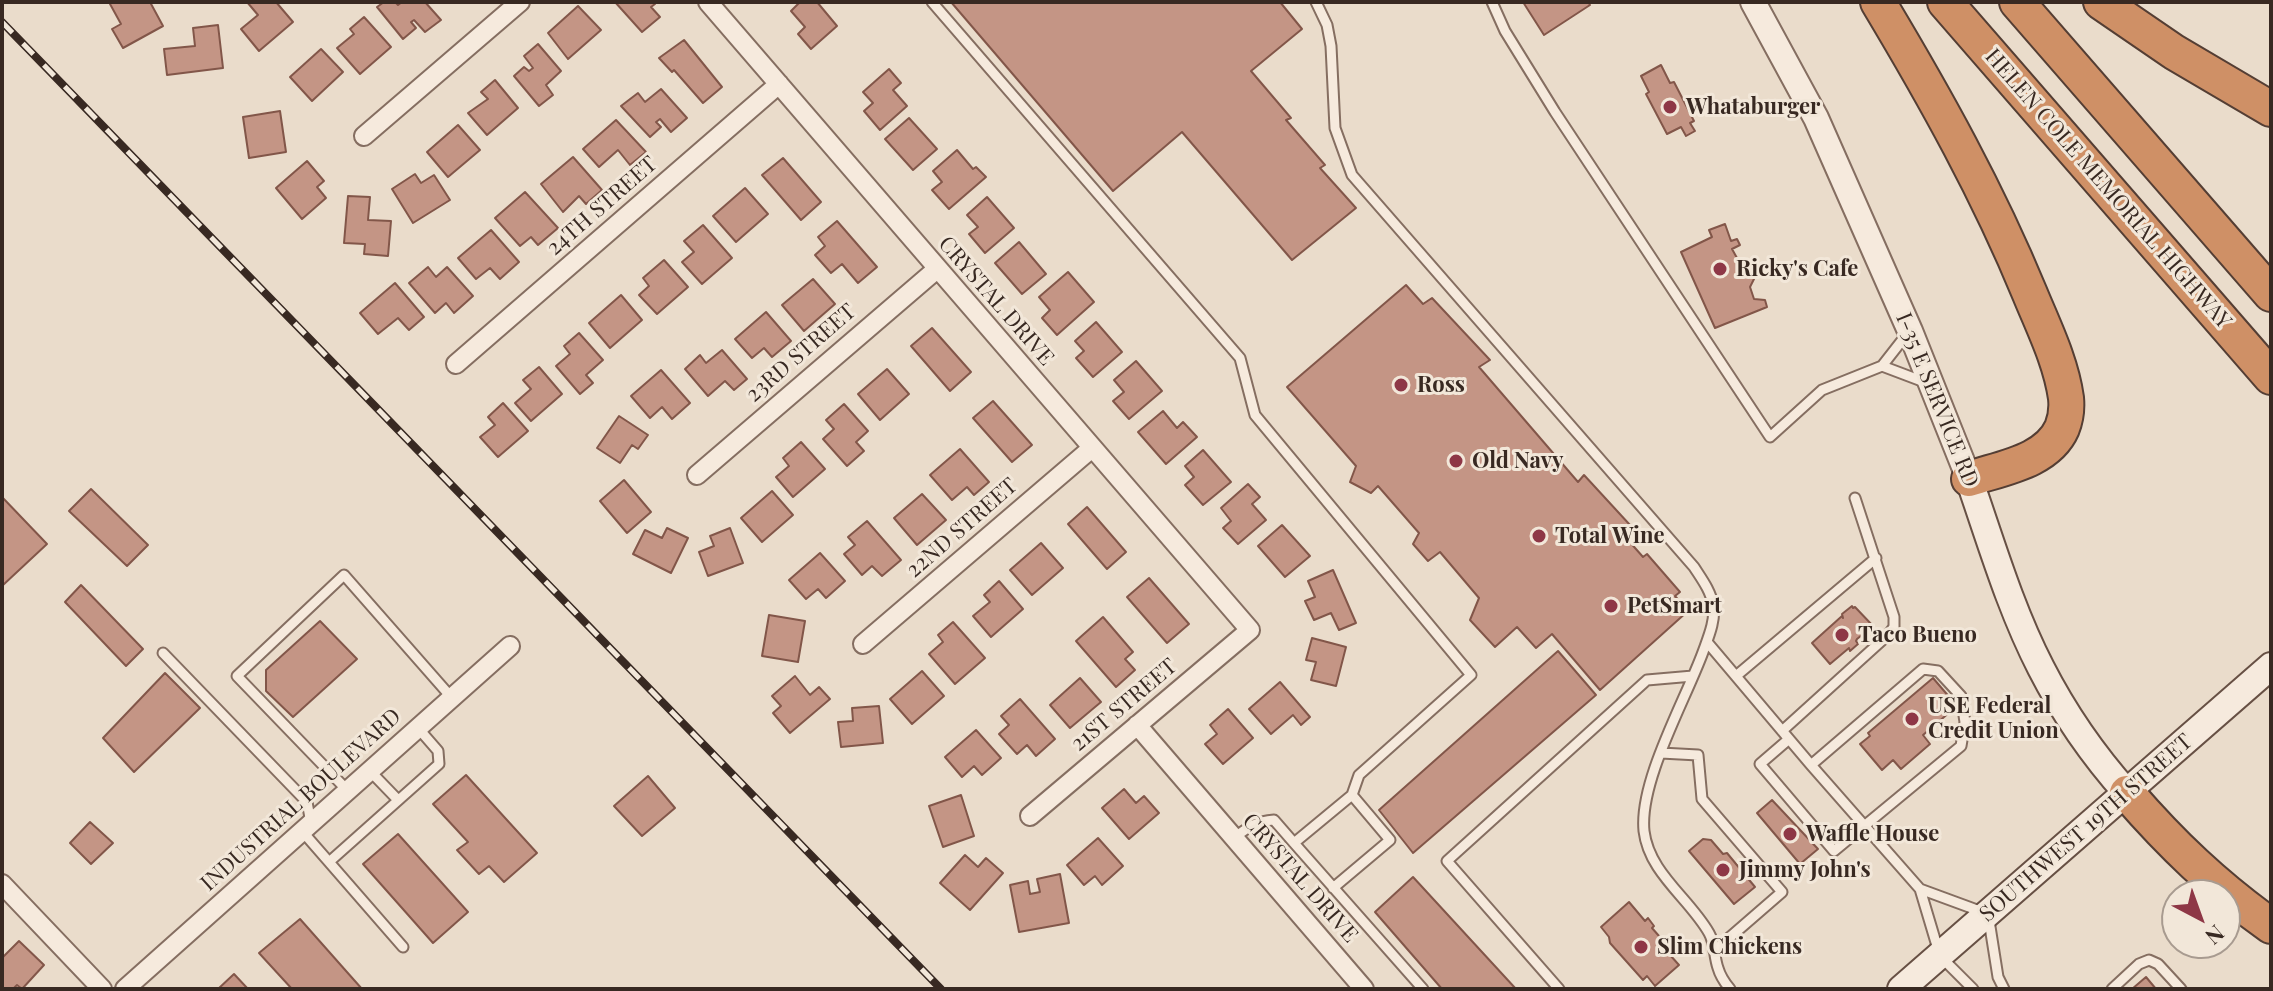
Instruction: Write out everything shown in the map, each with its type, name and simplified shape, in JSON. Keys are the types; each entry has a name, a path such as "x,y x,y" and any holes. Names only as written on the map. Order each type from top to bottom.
{"highway":[{"path":"1878,2 1976,173 2057,359 2067,401 2061,430 2044,452 1969,479"},
{"name":"HELEN COLE MEMORIAL HIGHWAY","path":"1945,2 2271,377"},
{"path":"2017,2 2271,294"},
{"path":"2101,2 2174,52 2271,109"},
{"path":"2127,793 2197,868 2271,926"}],"main road":[{"name":"I-35 E SERVICE RD","path":"1969,479 2009,594 2039,665 2092,752 2127,793"},
{"name":"SOUTHWEST 19TH STREET","path":"1901,989 2271,666"}],"street":[{"path":"364,136 520,2"},
{"name":"CRYSTAL DRIVE","path":"708,2 1250,630"},
{"name":"I-35 E SERVICE RD","path":"1753,2 1816,118 1910,331 1969,479"},
{"name":"24TH STREET","path":"456,364 779,84"},
{"name":"23RD STREET","path":"697,475 937,269"},
{"name":"22ND STREET","path":"863,644 1092,448"},
{"name":"21ST STREET","path":"1030,816 1250,630"},
{"name":"INDUSTRIAL BOULEVARD","path":"125,989 510,646"},
{"name":"CRYSTAL DRIVE","path":"1137,725 1364,989"},
{"path":"2,884 102,989"}],"lane":[{"path":"932,2 1240,358 1255,415 1471,675 1359,775 1352,795 1294,843"},
{"path":"1316,2 1327,25 1331,46 1335,128 1352,175 1694,567 1709,592 1714,606 1707,642 1651,779 1643,809 1648,846 1663,875 1697,914 1711,936 1718,970 1730,989"},
{"path":"1492,2 1505,31 1548,100 1770,437 1822,390 1882,366 1910,331"},
{"path":"1882,366 1931,385"},
{"path":"1811,765 1923,669 1938,671 1961,696 1965,722 1961,746 1834,851 1760,764 1785,735 1894,627 1894,617 1855,498"},
{"path":"1736,676 1876,558"},
{"path":"348,791 237,676 344,575 452,698"},
{"path":"1707,642 1920,889 1940,956 1973,989"},
{"path":"163,653 307,802 307,827 329,862 403,947"},
{"path":"1559,989 1447,861 1647,680 1693,676"},
{"path":"329,862 439,764 438,751 418,728"},
{"path":"1661,753 1698,755 1702,799 1782,892 1714,951"},
{"path":"370,771 398,800"},
{"path":"1333,888 1390,840 1352,795"},
{"path":"1234,838 1261,821 1274,820 1423,989"},
{"path":"1920,889 1988,914 1998,977 2004,989"},
{"path":"2112,989 2139,964 2149,960 2158,964 2181,989"}],"building":[{"path":"150,2 163,26 123,48 112,29 121,24 110,4"},
{"path":"247,2 276,2 293,22 259,51 241,29 258,15"},
{"path":"384,2 398,5 402,2 425,2 441,20 425,32 414,20 411,22 416,28 403,39 377,7"},
{"path":"615,2 653,2 655,4 651,7 660,17 642,32"},
{"path":"800,2 817,2 837,26 811,49 798,34 805,27 791,11"},
{"path":"951,2 1280,2 1302,29 1251,71 1291,118 1286,120 1325,165 1320,168 1356,208 1292,260 1182,132 1113,191"},
{"path":"1523,2 1588,2 1590,5 1544,35"},
{"path":"578,6 601,30 568,59 548,33"},
{"path":"364,17 391,47 360,74 337,48 354,34 350,29"},
{"path":"218,25 223,68 167,75 164,49 195,46 193,28"},
{"path":"684,40 722,87 703,103 659,58"},
{"path":"538,44 561,71 546,85 553,95 539,106 514,76 524,67 529,71 533,68 524,56"},
{"path":"321,49 343,72 312,101 290,77"},
{"name":"Whataburger","path":"1661,65 1670,83 1674,82 1694,121 1690,123 1695,131 1686,136 1681,127 1667,134 1646,94 1649,92 1641,76"},
{"path":"889,69 901,83 893,90 907,106 880,130 864,111 873,103 863,92"},
{"path":"495,80 518,108 487,135 468,113 488,99 481,92"},
{"path":"661,89 687,118 671,132 660,119 656,122 661,127 650,137 621,106 638,93 645,102"},
{"path":"280,111 286,152 249,158 243,117"},
{"path":"909,118 937,149 913,170 885,139"},
{"path":"616,120 646,152 630,165 618,150 599,167 583,149"},
{"path":"458,125 480,150 448,177 427,152"},
{"path":"957,150 973,169 976,167 986,177 949,209 932,190 942,182 933,171"},
{"path":"573,157 602,190 586,204 579,196 563,212 541,184"},
{"path":"783,158 821,202 801,220 762,175"},
{"path":"307,161 324,181 317,187 326,198 302,219 276,188"},
{"path":"415,174 421,183 434,175 450,200 413,223 392,189"},
{"path":"745,188 768,214 736,242 713,216"},
{"path":"525,192 558,228 538,245 531,237 520,246 495,218"},
{"path":"348,196 370,197 368,220 391,221 388,256 364,254 365,244 344,243"},
{"path":"987,197 1014,228 985,253 969,234 978,227 967,215"},
{"path":"837,221 877,267 858,283 842,264 831,273 815,255 825,246 818,237"},
{"name":"Ricky's Cafe","path":"1725,224 1731,241 1737,239 1740,245 1732,249 1737,258 1747,262 1755,277 1750,287 1754,299 1765,300 1767,307 1715,328 1681,252 1712,237 1709,230"},
{"path":"703,225 732,258 702,284 682,262 694,252 684,241"},
{"path":"491,230 519,262 500,279 490,268 476,279 458,258"},
{"path":"1019,242 1046,274 1022,294 995,263"},
{"path":"664,260 688,287 657,314 639,295 649,286 643,278"},
{"path":"428,267 436,277 447,267 473,296 454,313 446,303 435,313 409,283"},
{"path":"1068,272 1094,302 1057,335 1042,318 1050,310 1039,297"},
{"path":"813,279 835,304 804,331 782,305"},
{"path":"395,283 424,317 409,330 398,318 378,334 360,313"},
{"path":"1406,285 1423,304 1432,298 1490,360 1479,367 1578,482 1584,475 1630,525 1621,532 1643,557 1647,554 1680,592 1675,596 1688,611 1600,690 1552,634 1536,648 1517,627 1495,647 1470,620 1479,598 1440,552 1428,561 1413,544 1419,533 1378,486 1371,493 1350,482 1356,466 1287,387"},
{"path":"621,295 642,320 610,348 589,323"},
{"path":"766,312 791,341 772,357 764,348 752,358 735,339"},
{"path":"1096,322 1122,352 1093,377 1076,358 1084,351 1075,341"},
{"path":"932,328 971,372 950,391 911,346"},
{"path":"579,333 603,360 586,375 593,383 580,394 556,366 570,354 564,346"},
{"path":"722,350 747,379 734,390 725,381 708,396 685,369 700,355 706,363"},
{"path":"1136,361 1162,391 1129,419 1113,401 1124,392 1114,380"},
{"path":"539,367 562,394 531,421 515,403 531,389 523,380"},
{"path":"887,369 909,394 880,420 858,394"},
{"path":"661,370 690,403 672,419 662,407 650,418 631,396"},
{"path":"993,401 1032,445 1012,462 973,418"},
{"path":"503,403 528,431 498,457 480,437 495,425 488,417"},
{"path":"844,404 868,431 856,442 864,451 847,466 823,439 834,429 826,420"},
{"path":"1163,411 1177,428 1183,422 1197,437 1166,464 1138,432"},
{"path":"619,416 648,435 638,449 632,445 620,463 597,448"},
{"path":"801,442 825,469 793,497 776,477 789,466 783,458"},
{"path":"960,449 989,482 974,495 967,487 952,500 930,475"},
{"path":"1203,450 1231,482 1203,505 1185,485 1194,477 1185,466"},
{"path":"624,480 651,512 627,533 600,501"},
{"path":"1248,484 1260,497 1252,504 1266,520 1238,544 1223,528 1231,521 1221,508"},
{"path":"91,489 148,545 127,566 69,511"},
{"path":"772,491 793,515 762,542 741,518"},
{"path":"922,494 946,520 917,545 894,518"},
{"path":"2,497 47,544 2,586"},
{"path":"1087,507 1126,552 1107,569 1068,524"},
{"path":"867,521 901,560 882,576 872,566 862,575 844,554 855,545 848,537"},
{"path":"1282,525 1310,556 1285,577 1258,546"},
{"path":"667,528 688,538 671,573 633,554 645,530 662,538"},
{"path":"730,528 743,563 708,576 699,552 714,546 710,536"},
{"path":"1041,543 1063,568 1032,595 1010,570"},
{"path":"820,553 845,581 826,598 818,589 806,599 789,580"},
{"path":"1333,570 1356,623 1339,630 1331,613 1314,620 1305,601 1315,597 1308,581"},
{"path":"1149,578 1189,624 1167,643 1127,597"},
{"path":"999,581 1023,609 991,637 973,616 990,602 984,595"},
{"path":"81,585 143,649 126,666 65,602"},
{"name":"Taco Bueno","path":"1852,606 1873,626 1857,639 1858,644 1830,664 1812,643 1843,618 1842,614"},
{"path":"769,615 805,621 798,662 762,656"},
{"path":"1103,617 1133,652 1125,659 1135,670 1116,687 1076,641"},
{"path":"320,621 357,659 293,717 266,691 266,670"},
{"path":"953,622 985,658 955,684 929,654 943,642 938,635"},
{"path":"1312,638 1346,647 1336,686 1311,680 1316,662 1306,660"},
{"path":"1558,651 1596,695 1413,853 1379,810"},
{"path":"922,671 944,696 912,724 890,699"},
{"path":"165,673 200,708 134,772 103,738"},
{"path":"795,676 810,695 819,687 830,699 790,733 773,713 781,706 772,696"},
{"path":"1080,678 1101,702 1070,728 1050,705"},
{"name":"USE Federal Credit Union","path":"1933,678 1957,706 1923,735 1930,744 1901,769 1893,760 1882,770 1860,744 1870,736 1868,733"},
{"path":"1280,682 1310,717 1301,725 1293,715 1271,734 1249,709"},
{"path":"1020,699 1055,739 1036,756 1027,745 1017,754 999,734 1009,725 1001,716"},
{"path":"879,706 883,743 841,747 838,722 853,721 852,708"},
{"path":"1228,709 1253,738 1223,764 1205,744 1217,734 1210,725"},
{"path":"976,730 1001,758 982,775 974,766 962,777 945,757"},
{"path":"466,775 537,853 504,882 489,866 479,874 457,850 468,842 433,804"},
{"path":"648,776 675,808 642,836 614,806"},
{"path":"1124,789 1136,803 1144,796 1159,813 1129,839 1102,808"},
{"path":"961,795 974,836 943,847 929,806"},
{"name":"Waffle House","path":"1772,800 1818,849 1800,864 1757,813"},
{"path":"90,822 113,843 91,864 70,843"},
{"path":"398,834 468,912 433,943 363,864"},
{"path":"1098,838 1123,866 1102,885 1095,876 1084,885 1067,865"},
{"name":"Jimmy John's","path":"1703,839 1711,840 1723,854 1727,853 1755,887 1734,904 1689,851"},
{"path":"965,855 978,867 986,858 1003,873 970,910 940,883"},
{"path":"1060,874 1069,923 1019,932 1010,885 1028,881 1030,894 1040,892 1037,879"},
{"path":"1413,877 1516,989 1442,989 1375,912"},
{"name":"Slim Chickens","path":"1629,902 1645,921 1648,918 1679,965 1655,986 1647,976 1643,980 1610,943 1601,927"},
{"path":"300,919 362,989 292,989 259,953"},
{"path":"19,941 44,965 22,989 17,985 13,989 2,989 2,958"},
{"path":"234,974 248,989 218,989"},
{"path":"2146,977 2156,989 2132,989"}],"railway":[{"path":"2,22 941,989"}],"place":[{"name":"Whataburger","path":"1670,107"},
{"name":"Ricky's Cafe","path":"1720,269"},
{"name":"Ross","path":"1401,385"},
{"name":"Old Navy","path":"1456,461"},
{"name":"Total Wine","path":"1539,536"},
{"name":"PetSmart","path":"1611,606"},
{"name":"Taco Bueno","path":"1842,635"},
{"name":"USE Federal Credit Union","path":"1912,719"},
{"name":"Waffle House","path":"1790,834"},
{"name":"Jimmy John's","path":"1723,870"},
{"name":"Slim Chickens","path":"1641,947"}]}
